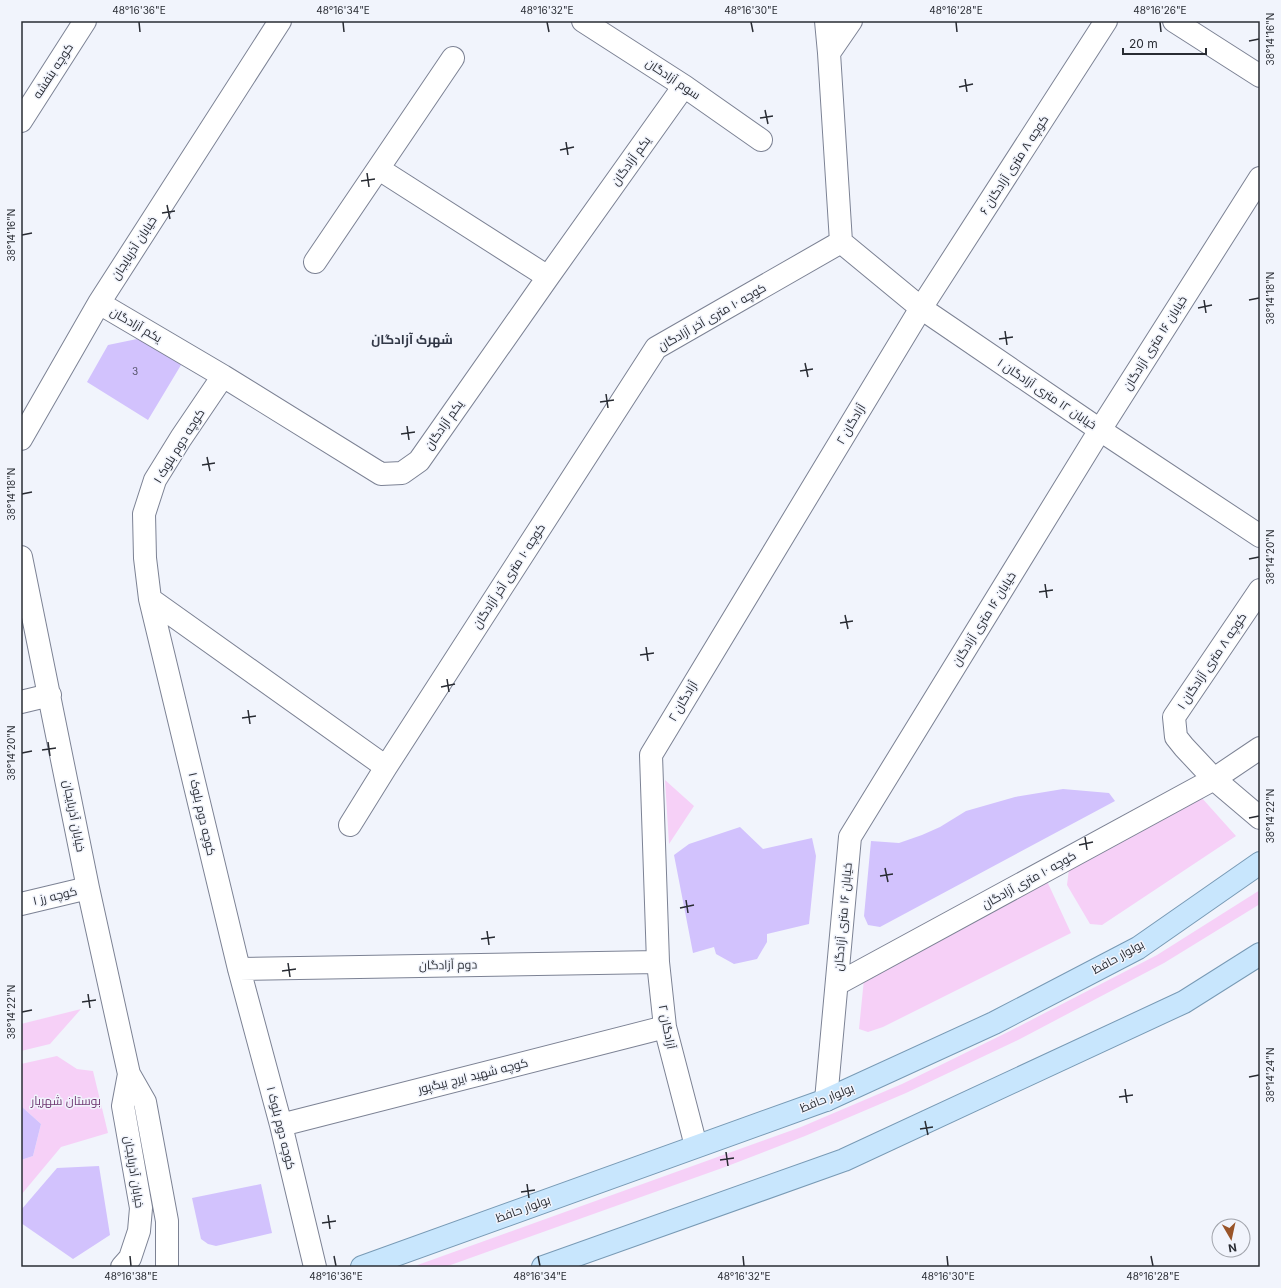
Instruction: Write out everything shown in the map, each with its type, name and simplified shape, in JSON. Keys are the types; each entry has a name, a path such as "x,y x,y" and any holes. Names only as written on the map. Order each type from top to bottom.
{"main road":[{"name":"بولوار حافظ","path":"362,1267 826,1100 994,1023 1138,948 1260,863"},
{"path":"543,1267 844,1160 1184,1002 1260,954"}],"street":[{"name":"کوچه بنفشه","path":"21,120 85,21"},
{"name":"خیابان آذربایجان","path":"21,439 99,303 280,21"},
{"name":"سوم آزادگان","path":"583,21 684,86 761,140"},
{"path":"826,21 841,242"},
{"path":"829,53 851,21"},
{"name":"کوچه ۸ متری آزادگان ۶","path":"921,308 1106,21"},
{"path":"1174,21 1260,76"},
{"path":"315,262 453,58"},
{"name":"یکم آزادگان","path":"99,303 223,376 381,474 402,473 419,461 684,86"},
{"path":"379,169 548,277"},
{"name":"خیابان ۱۶ متری آزادگان","path":"826,1100 850,837 1100,430 1260,178"},
{"name":"خیابان ۱۲ متری آزادگان ۱","path":"841,242 921,308 1100,430 1260,536"},
{"name":"کوچه ۱۰ متری آخر آزادگان","path":"350,825 656,348 841,242"},
{"name":"آزادگان ۲","path":"696,1146 665,1027 658,962 651,755 921,308"},
{"name":"کوچه دوم بلوک ۱","path":"223,376 181,438 155,480 144,514 145,558 150,599 239,969 281,1125 315,1267"},
{"name":"خیابان آذربایجان","path":"21,557 88,888 129,1074 146,1102 167,1221 167,1267"},
{"name":"کوچه ۸ متری آزادگان ۱","path":"1260,590 1174,717 1176,737 1214,779 1260,818"},
{"path":"150,599 386,767"},
{"path":"21,702 50,695"},
{"name":"کوچه ۱۰ متری آزادگان","path":"837,984 1214,779 1260,748"},
{"name":"کوچه رز ۱","path":"21,904 88,888"},
{"name":"دوم آزادگان","path":"239,969 658,962"},
{"name":"کوچه شهید ایرج بیگ‌پور","path":"281,1125 665,1027"},
{"name":"خیابان آذربایجان","path":"122,1267 130,1258 139,1231 141,1208 123,1106 129,1074"}],"green space":[{"path":"665,780 694,806 669,844"},
{"path":"1201,797 1236,836 1102,925 1090,924 1067,885 1069,869"},
{"path":"1046,879 1071,933 883,1027 868,1032 859,1029 864,979"},
{"path":"1260,890 1260,904 1164,963 1020,1039 906,1093 805,1136 725,1167 445,1267 412,1267 801,1127 902,1084 1010,1031 1157,955"},
{"path":"81,1009 50,1044 21,1051 21,1024"},
{"name":"بوستان شهریار","path":"57,1056 77,1069 93,1071 108,1133 61,1147 21,1195 21,1160 33,1156 41,1124 21,1106 21,1064"}],"building":[{"path":"137,339 163,348 184,360 148,420 87,382 108,345"},
{"path":"1063,789 1109,793 1115,801 880,927 868,925 864,916 871,841 899,843 940,827 966,811 1015,797"},
{"path":"740,827 763,849 812,838 816,856 809,924 767,934 767,942 757,959 734,964 716,954 714,947 693,953 674,855 689,844"},
{"path":"21,1106 41,1124 33,1156 21,1160"},
{"path":"99,1166 110,1235 73,1259 21,1223 21,1210 57,1168"},
{"path":"261,1184 272,1233 216,1246 208,1244 201,1239 192,1198"}],"district":[{"name":"شهرک آزادگان","path":"412,339"}]}
